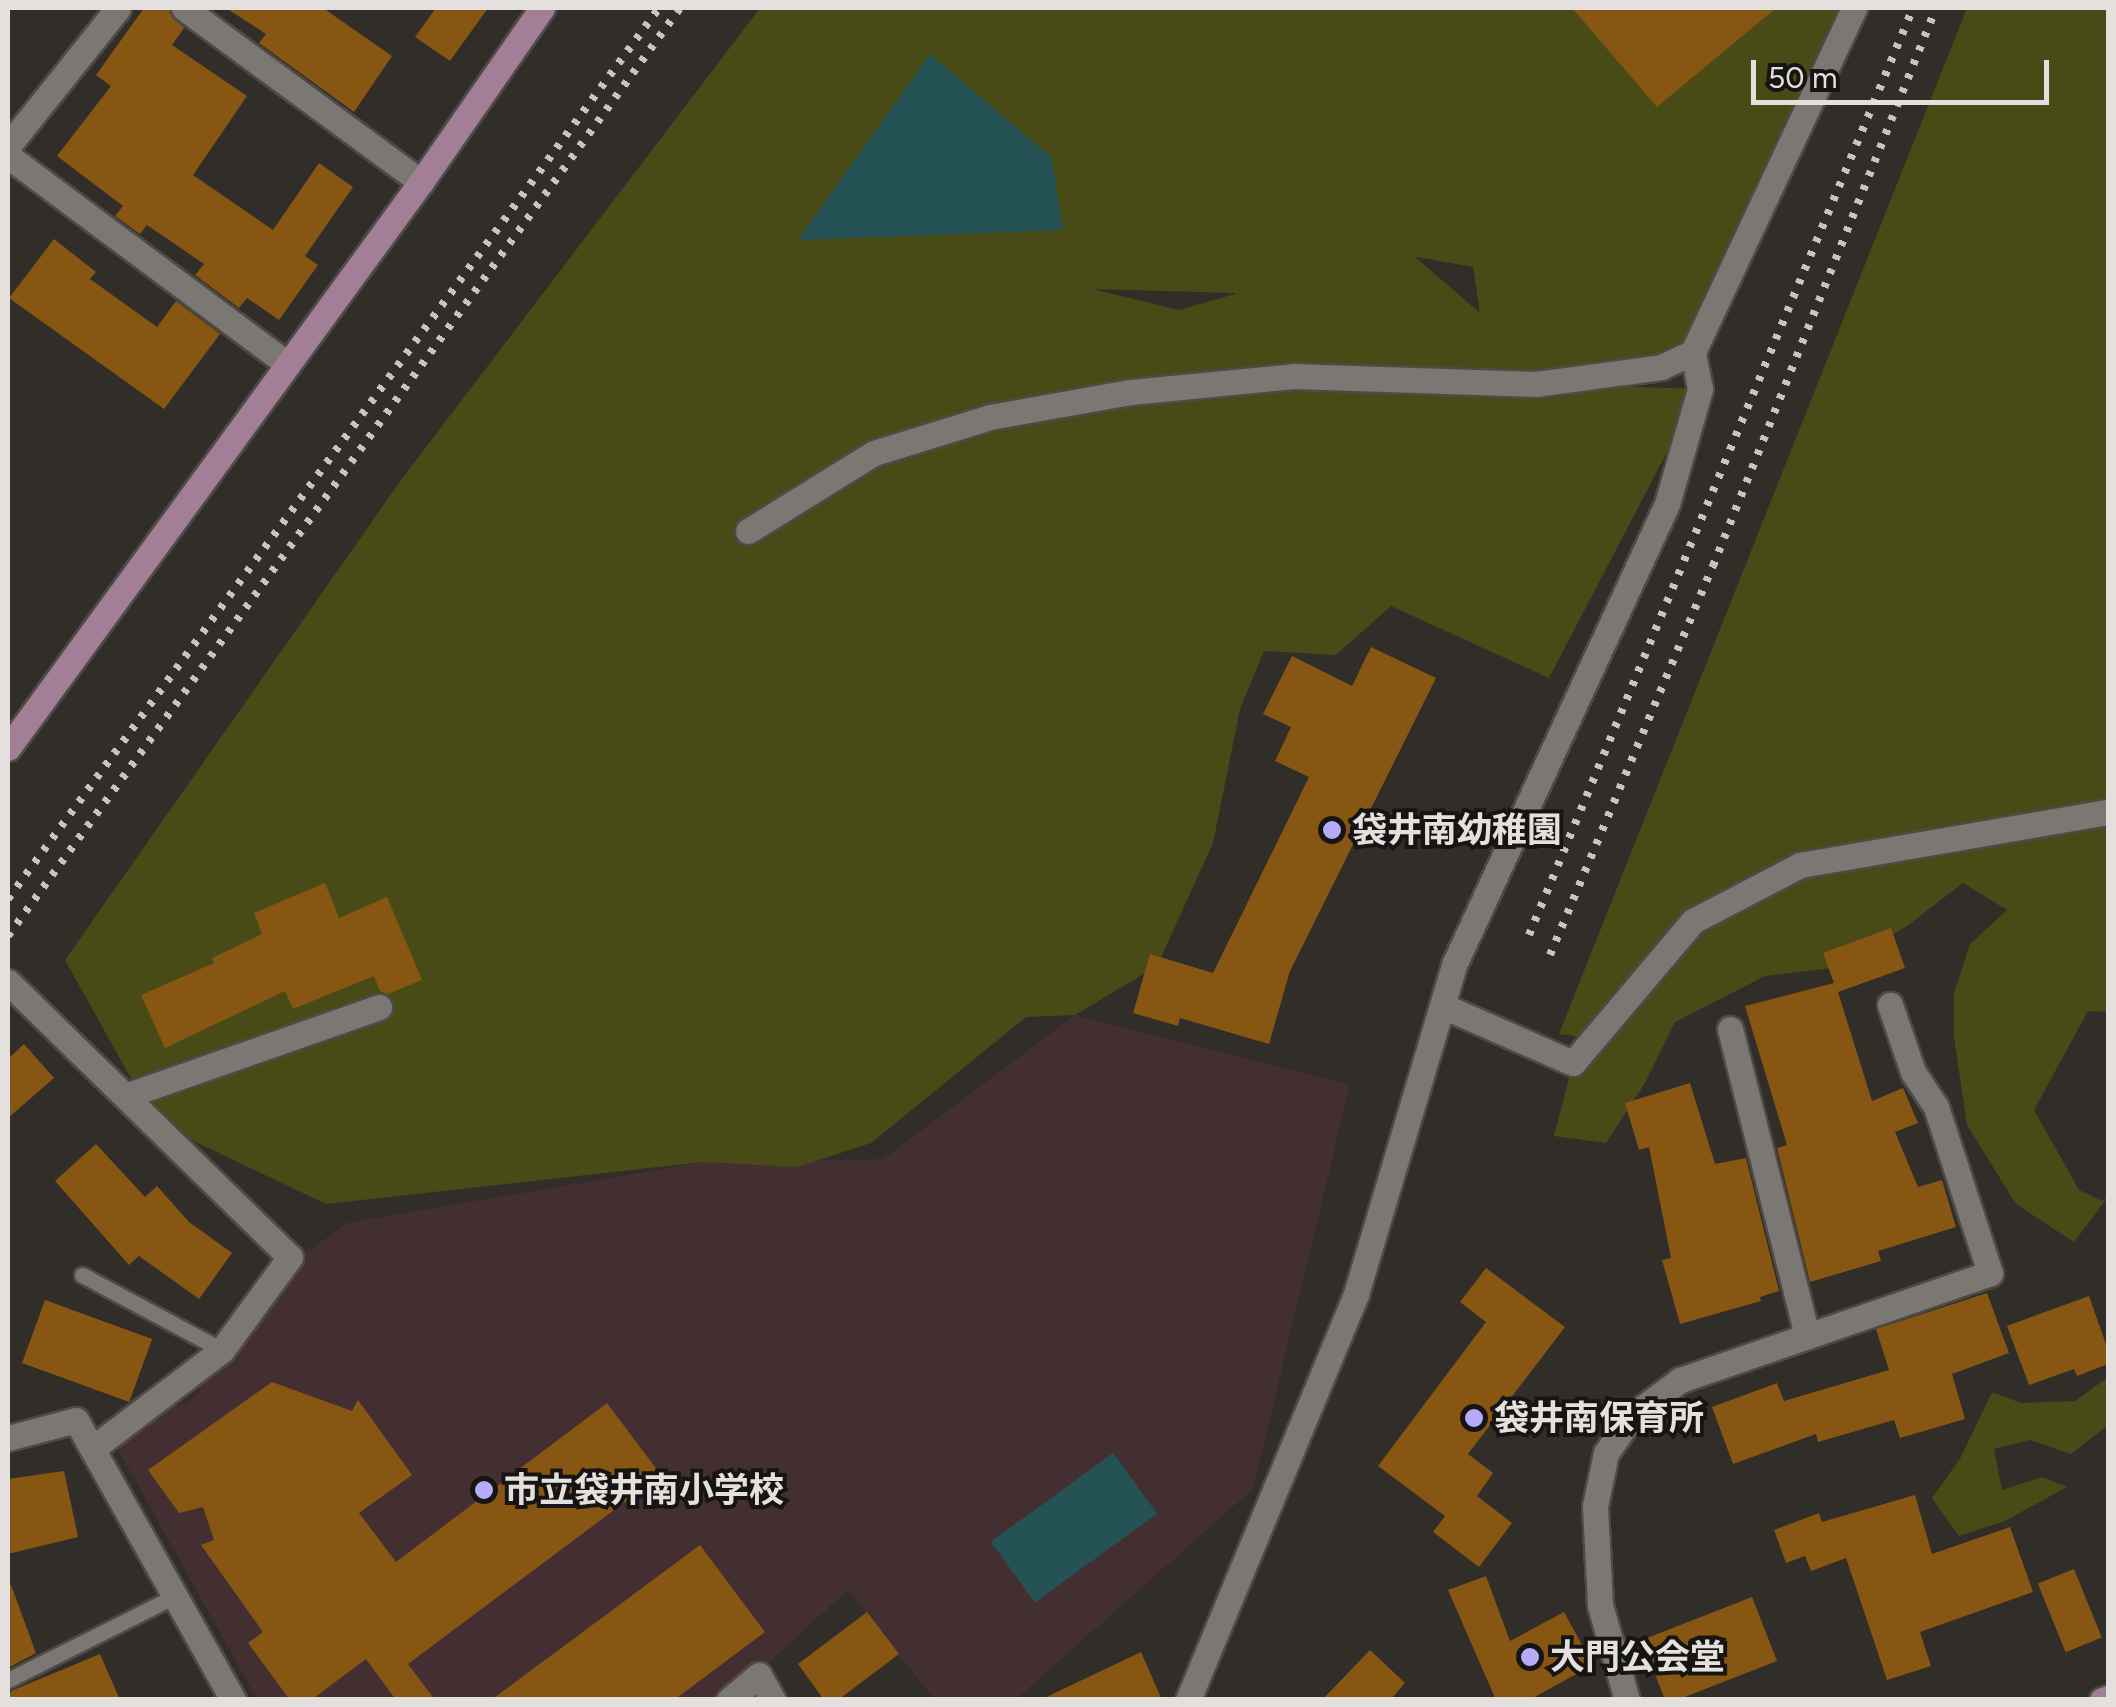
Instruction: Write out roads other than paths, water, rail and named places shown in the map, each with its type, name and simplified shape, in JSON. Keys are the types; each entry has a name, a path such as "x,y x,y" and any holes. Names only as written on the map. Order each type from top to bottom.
{"street":[{"path":"8,146 118,8"},
{"path":"184,8 421,182"},
{"path":"1188,1700 1356,1294 1454,965 1667,504 1700,390 1693,352 1854,8"},
{"path":"8,748 421,182 533,11"},
{"path":"8,156 288,365"},
{"path":"748,531 874,453 990,417 1131,392 1294,376 1536,384 1661,368 1693,352"},
{"path":"1442,1006 1573,1063 1693,921 1800,865 2108,812"},
{"path":"8,982 290,1257 222,1350 92,1449"},
{"path":"1626,1700 1600,1605 1595,1506 1606,1453 1632,1416 1680,1380 1990,1273 1936,1107 1913,1072 1890,1005"},
{"path":"128,1095 380,1007"},
{"path":"1730,1028 1807,1336"},
{"path":"8,1438 76,1420 232,1700"},
{"path":"729,1700 759,1675 773,1700"}],"lane":[{"path":"82,1274 222,1350"},
{"path":"8,1680 174,1596"}],"water":[{"path":"930,54 1052,158 1063,230 798,240"},
{"path":"1113,1453 1157,1514 1035,1602 991,1542"}],"railway":[{"path":"8,899 659,8"},
{"path":"8,936 680,8"},
{"path":"1529,935 1913,8"},
{"path":"1550,955 1713,566 1936,8"}],"place":[{"name":"袋井南幼稚園","path":"1332,830"},
{"name":"袋井南保育所","path":"1474,1418"},
{"name":"市立袋井南小学校","path":"484,1490"},
{"name":"大門公会堂","path":"1530,1657"}]}
